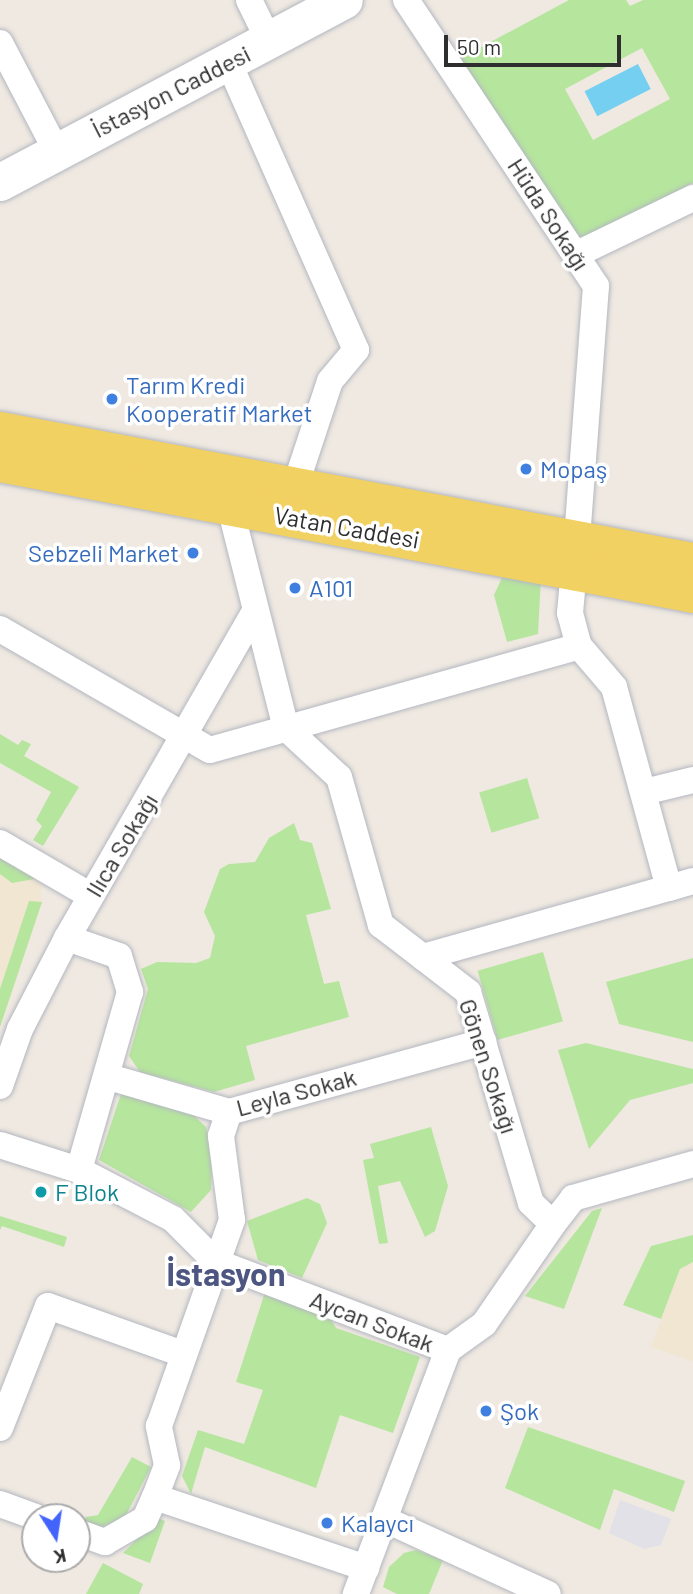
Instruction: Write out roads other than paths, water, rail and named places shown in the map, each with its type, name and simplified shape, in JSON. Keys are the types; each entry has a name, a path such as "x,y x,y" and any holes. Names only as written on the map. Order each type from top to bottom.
{"main road":[{"name":"Vatan Caddesi","path":"0,431 295,487 575,555 693,594"},
{"name":"Vatan Caddesi","path":"0,463 230,507 575,555 693,562"}],"street":[{"path":"248,0 269,41"},
{"name":"İstasyon Caddesi","path":"0,182 344,0"},
{"name":"Hüda Sokağı","path":"406,0 578,254 596,286 570,613 579,646"},
{"path":"0,43 56,150"},
{"path":"228,61 356,350 330,381 295,487"},
{"path":"578,254 693,198"},
{"path":"230,507 286,728"},
{"name":"Ilıca Sokağı","path":"0,1086 20,1029 67,938 185,739 255,611"},
{"path":"0,629 185,739 210,750 579,646 614,687 644,792 681,884 423,957"},
{"name":"Gönen Sokağı","path":"286,728 339,777 381,925 468,992 531,1203 553,1224"},
{"path":"644,792 693,779"},
{"path":"0,843 91,896"},
{"path":"67,938 119,956 131,992 109,1077 79,1170"},
{"name":"Leyla Sokak","path":"109,1077 229,1112 484,1042"},
{"path":"91,1537 105,1542 145,1519 167,1465 159,1426 232,1220 221,1136 229,1112"},
{"name":"Aycan Sokak","path":"0,1145 79,1170 173,1219 216,1262 448,1350"},
{"path":"356,1594 448,1350 485,1324 573,1198 693,1164"},
{"path":"0,1428 48,1306 183,1354"},
{"path":"155,1497 366,1568"},
{"path":"0,1504 21,1512"},
{"path":"384,1519 548,1594"}],"water":[{"path":"638,64 651,89 597,116 585,91"}],"place":[{"name":"Tarım Kredi Kooperatif Market","path":"112,399"},
{"name":"Mopaş","path":"526,469"},
{"name":"Sebzeli Market","path":"193,553"},
{"name":"A101","path":"295,588"},
{"name":"F Blok","path":"41,1192"},
{"name":"Şok","path":"486,1411"},
{"name":"Kalaycı","path":"327,1523"}],"district":[{"name":"İstasyon","path":"226,1273"}]}
